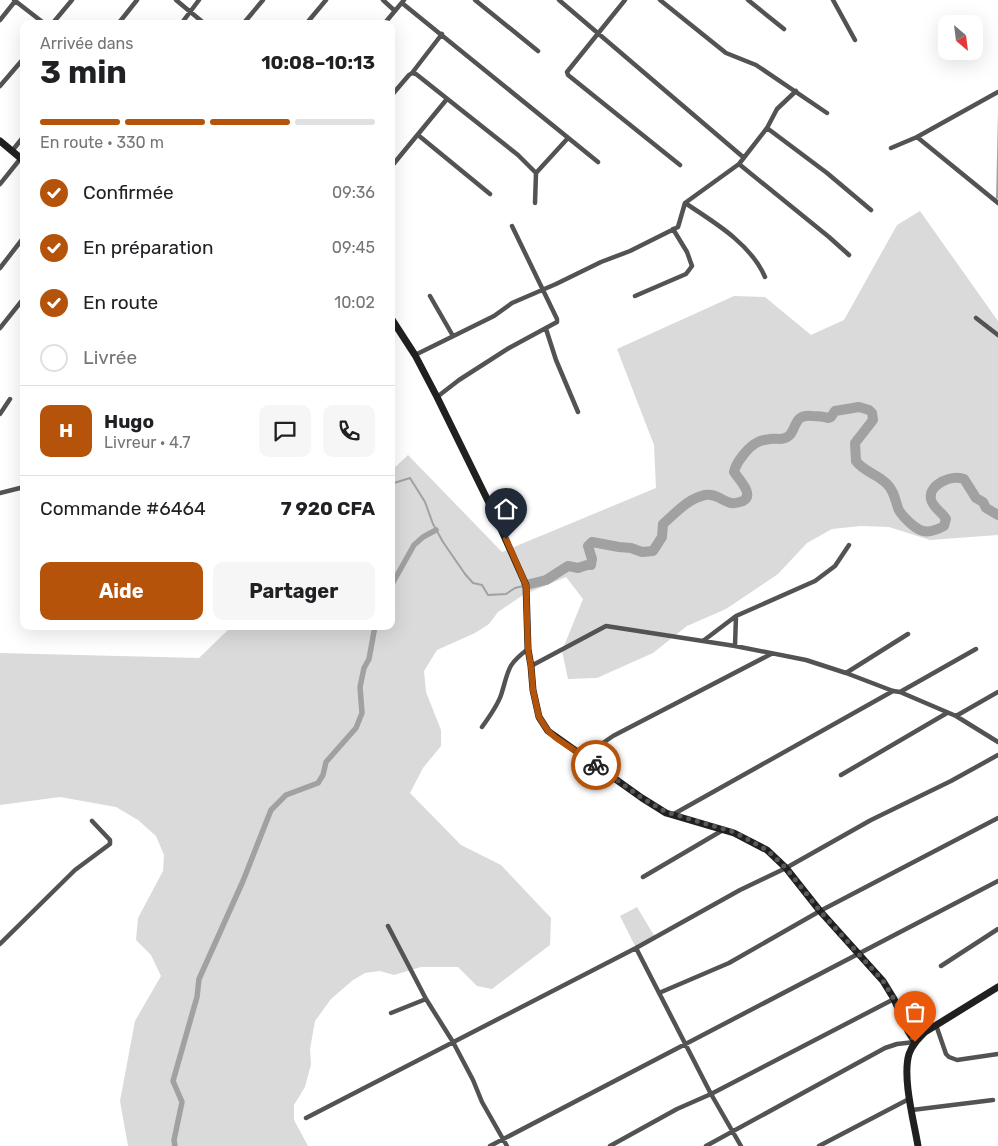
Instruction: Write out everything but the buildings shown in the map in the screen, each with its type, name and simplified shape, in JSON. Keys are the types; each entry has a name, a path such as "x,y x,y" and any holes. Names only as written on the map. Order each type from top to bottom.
{"main road":[{"path":"0,141 20,158"},
{"path":"395,324 415,355 437,396 492,508 526,585 528,649 533,690 539,717 552,734 642,798 672,815 725,830 744,837 767,850 786,868 820,911 883,981 915,1042"},
{"path":"918,1146 906,1065 909,1053 915,1042 925,1032 998,987"}],"street":[{"path":"0,20 15,0 40,20"},
{"path":"55,20 72,0"},
{"path":"121,20 137,0"},
{"path":"176,0 200,20"},
{"path":"184,20 199,0"},
{"path":"246,20 263,0"},
{"path":"309,20 326,0"},
{"path":"383,0 395,11"},
{"path":"475,0 538,51"},
{"path":"559,0 743,157"},
{"path":"625,0 598,32 568,72 568,75 680,165"},
{"path":"660,0 726,53 756,65 827,113"},
{"path":"748,0 784,30"},
{"path":"833,0 855,40"},
{"path":"387,20 403,2 598,162"},
{"path":"395,92 442,34"},
{"path":"0,86 20,63"},
{"path":"412,73 518,155 536,173"},
{"path":"415,355 494,316 512,303 600,262 630,251 678,227 685,203 739,164 767,128 777,109 796,91"},
{"path":"891,148 917,137 998,92"},
{"path":"395,163 447,99"},
{"path":"767,128 872,210"},
{"path":"418,135 490,194"},
{"path":"917,137 998,203"},
{"path":"535,203 536,173 568,138"},
{"path":"12,151 20,141"},
{"path":"0,184 20,162"},
{"path":"739,164 849,255"},
{"path":"685,203 725,231 744,248 759,263 765,277"},
{"path":"437,396 509,348 555,324 557,319 512,226"},
{"path":"636,296 686,274 692,266 687,252 673,230"},
{"path":"0,268 20,241"},
{"path":"430,296 453,336"},
{"path":"0,328 20,303"},
{"path":"976,318 998,335"},
{"path":"546,329 556,360 578,412"},
{"path":"0,414 10,399"},
{"path":"0,492 20,488"},
{"path":"703,641 736,616 815,581 835,566 849,545"},
{"path":"735,646 736,616"},
{"path":"531,666 606,626 735,646 806,660 846,672 956,716 998,742"},
{"path":"846,672 908,634"},
{"path":"482,727 502,693 508,669 514,659 528,649"},
{"path":"900,692 976,650"},
{"path":"584,756 613,736 772,654"},
{"path":"672,815 893,691"},
{"path":"956,716 998,692"},
{"path":"841,775 947,713"},
{"path":"306,1118 636,948 871,820 951,781 998,755"},
{"path":"659,993 729,963 820,911 998,818"},
{"path":"0,944 75,870 110,844 110,840 92,821"},
{"path":"644,877 725,830"},
{"path":"490,1146 998,881"},
{"path":"388,926 426,998 474,1080 482,1102 507,1146"},
{"path":"941,966 998,930"},
{"path":"636,948 740,1146"},
{"path":"391,1013 426,998"},
{"path":"610,1146 677,1109 711,1094 894,999"},
{"path":"936,1025 946,1054 950,1057 957,1060 998,1054"},
{"path":"706,1146 885,1048 897,1044 915,1042"},
{"path":"819,1146 910,1099"},
{"path":"912,1110 994,1100"}],"shaded area":[{"path":"998,113 998,198 996,200"},
{"path":"920,211 998,321 998,535 930,540 889,527 861,526 832,529 807,543 778,574 726,609 687,626 653,653 597,678 568,679 562,651 583,599 566,577 523,595 498,612 489,624 475,633 437,650 424,671 426,692 441,730 441,746 423,768 410,793 461,845 501,865 551,918 550,945 492,989 477,986 458,967 421,967 394,975 380,971 365,973 353,980 331,999 315,1021 310,1049 311,1064 305,1087 294,1105 294,1120 308,1146 128,1146 120,1101 135,1021 161,976 151,955 136,940 138,918 163,871 164,855 156,836 138,820 116,807 60,797 0,805 0,653 199,658 228,630 395,630 395,467 408,455 502,552 656,488 654,445 617,349 734,296 765,297 811,335 844,320 897,225"},
{"path":"637,907 655,937 636,948 620,916"}],"waterway":[{"path":"526,585 546,580 568,566 578,568 591,565 592,559 588,546 592,542 631,548 642,552 653,551 662,537 663,524 693,500 705,495 716,496 734,503 743,501 746,498 744,486 734,472 740,459 754,444 762,440 783,439 789,436 798,421 805,416 828,418 835,411 859,407 869,410 872,413 873,420 855,443 856,461 887,484 893,492 899,511 914,526 927,532 944,526 946,519 933,505 931,494 933,489 942,481 954,478 964,479 976,498 983,502 986,508 998,515"},
{"path":"395,483 410,478 425,502 433,524 443,542 473,583 482,585 488,595 506,594 515,588 523,586"},
{"path":"395,579 414,545 423,537 436,530"},
{"path":"175,1146 174,1140 182,1102 173,1081 197,997 199,979 243,881 271,810 286,795 318,783 323,775 326,762 356,728 362,713 360,687 364,668 369,659 374,630"}],"way so far":[{"path":"596,765 642,798 672,815 734,832 767,850 786,868 820,911 883,981 899,1008 908,1031 915,1042"}],"route":[{"path":"506,539 526,585 528,599 528,649 533,690 539,717 548,731 556,738 596,765"}]}
